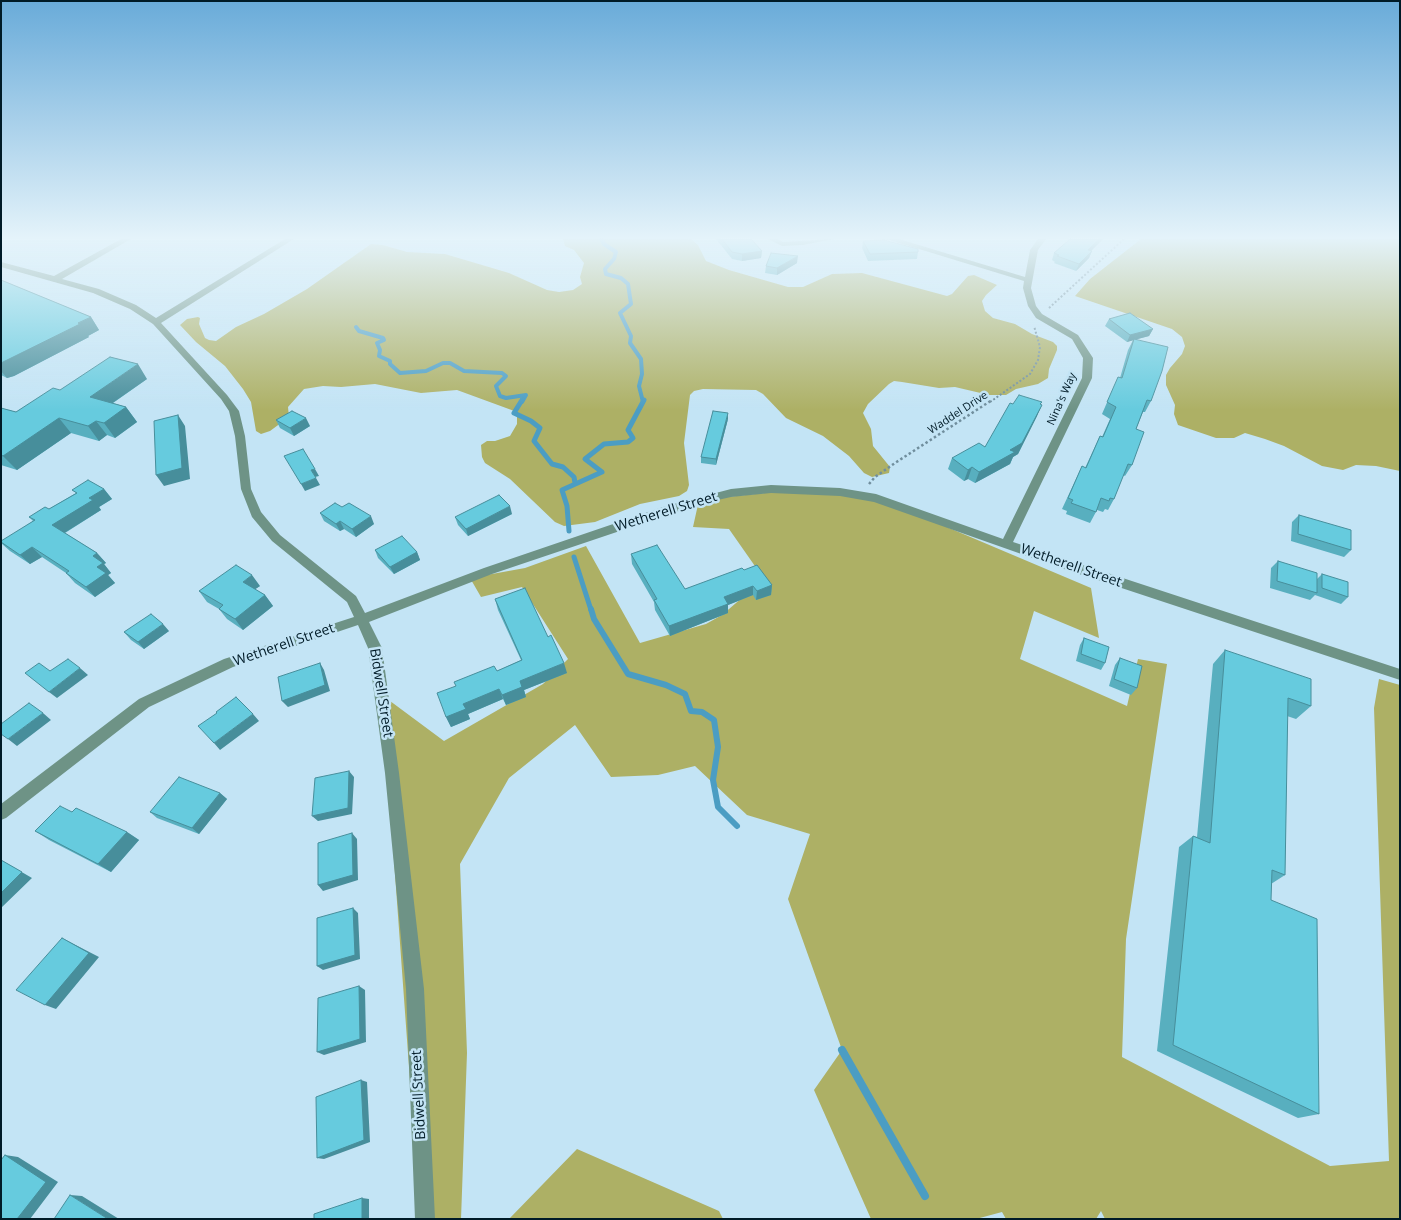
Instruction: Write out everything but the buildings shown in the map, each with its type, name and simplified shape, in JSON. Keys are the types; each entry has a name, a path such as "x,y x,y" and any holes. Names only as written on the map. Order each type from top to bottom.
{"street":[{"name":"Bidwell Street","path":"105,296 133,307 156,322 224,397 234,411 240,436 246,489 256,514 276,538 352,599 375,648 392,773 415,989 425,1219"},
{"path":"156,322 198,296"},
{"name":"Nina's Way","path":"1006,544 1087,378 1088,358 1075,337 1039,316 1032,306 1029,296"},
{"name":"Wetherell Street","path":"1,813 144,703 229,663 362,618 488,571 699,500 731,493 771,489 840,492 905,507 1006,544 1400,675"}],"path":[{"path":"1054,304 1063,296"},
{"name":"Waddel Drive","path":"865,497 869,484 875,478 1030,374 1038,360 1040,347 1035,332"}],"green space":[{"path":"295,296 985,296 982,301 985,311 993,318 1015,324 1032,334 1053,342 1057,346 1057,350 1049,369 1048,378 1038,384 1016,389 1006,395 989,395 955,387 939,388 894,381 889,384 868,404 863,413 871,429 873,446 890,467 889,473 872,477 864,473 849,456 823,436 786,418 763,394 756,390 703,389 694,391 690,395 684,443 689,485 687,491 679,496 640,504 595,522 564,526 555,522 510,479 485,463 482,457 481,445 487,441 495,441 510,436 517,424 517,412 457,390 421,393 375,384 341,387 323,386 304,389 288,407 289,417 270,431 261,434 256,431 251,402 243,389 225,366 196,342 180,325 187,319 198,317 200,318 199,324 205,338 216,341 236,327 264,314"},
{"path":"1075,296 1400,296 1400,471 1376,466 1356,465 1343,470 1322,466 1284,446 1245,433 1234,438 1216,438 1178,425 1174,414 1175,405 1166,385 1166,375 1182,354 1185,346 1182,337 1172,329"},
{"path":"802,489 890,503 1091,588 1099,638 1034,611 1020,659 1127,706 1138,659 1167,664 1126,939 1122,1057 1330,1166 1389,1161 1374,708 1379,679 1400,685 1400,1219 1105,1219 1101,1211 1096,1219 1006,1219 1002,1212 976,1219 871,1219 814,1090 842,1050 788,899 810,834 747,815 695,766 658,775 611,777 575,725 509,778 460,864 467,1053 461,1219 420,1219 382,695 444,741 543,684 568,659 522,587 481,597 470,578 525,568 586,546 640,643 706,624 722,615 764,579 729,529 693,527 699,500"},
{"path":"577,1149 719,1211 723,1219 509,1219"}],"waterway":[{"path":"630,296 631,304 620,313 631,336 630,343 641,359 642,374 639,386 643,402"},
{"path":"356,327 359,331 383,338 384,340 377,343 380,350 379,356 390,361 390,364 400,373 426,371 443,363 450,363 464,371 502,373 506,376 496,386 500,396 506,398 526,395 522,402"},
{"path":"522,400 514,413 531,421 540,428 534,441 552,464 563,467 574,477 575,483"},
{"path":"569,531 567,506 562,490 602,472 585,459 604,444 628,442 633,438 628,430 643,402"},
{"path":"574,557 591,610"},
{"path":"591,609 594,619 628,674 666,685 685,694 691,711 702,712 714,720 718,747 713,780 718,807 737,826"},
{"path":"842,1050 925,1196"}]}
